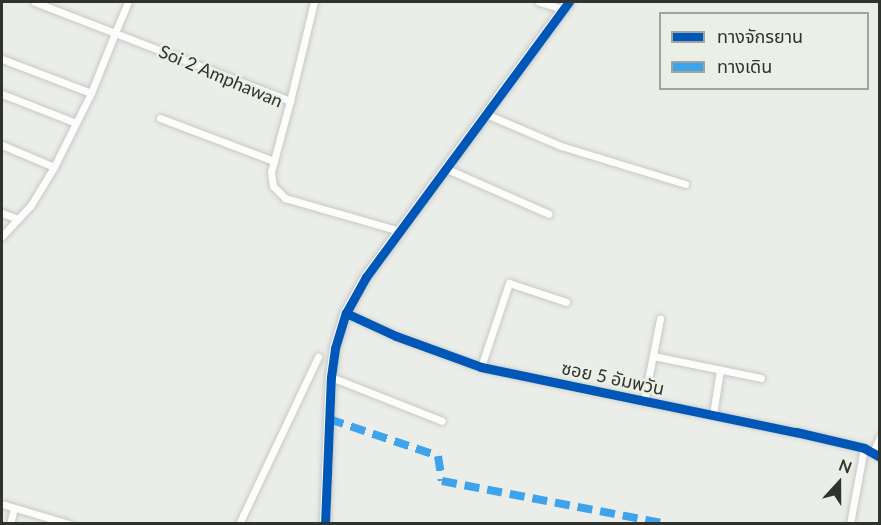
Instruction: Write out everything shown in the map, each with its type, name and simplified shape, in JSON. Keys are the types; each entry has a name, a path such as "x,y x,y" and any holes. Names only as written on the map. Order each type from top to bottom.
{"street":[{"name":"Soi 2 Amphawan","path":"35,2 290,101 271,172 273,186 285,198 400,231"},
{"path":"2,236 31,206 54,167 91,93 128,2"},
{"path":"290,101 314,2"},
{"path":"539,2 567,5"},
{"path":"325,524 331,376 335,348 346,313 366,277 567,5"},
{"path":"2,59 91,93"},
{"path":"2,94 76,123"},
{"path":"486,114 561,146 685,184"},
{"path":"160,118 274,161"},
{"path":"2,145 54,167"},
{"path":"447,169 549,214"},
{"path":"2,213 18,219"},
{"path":"481,367 509,283 566,302"},
{"name":"ซอย 5 อัมพวัน","path":"346,313 396,336 481,367 864,448 879,457"},
{"path":"644,401 660,319"},
{"path":"653,356 761,378"},
{"path":"239,524 318,357"},
{"path":"713,415 720,370"},
{"path":"331,376 442,421"},
{"path":"873,452 879,437"},
{"path":"850,524 864,448"},
{"path":"2,504 69,524"},
{"path":"10,524 14,508"}],"marked path":[{"path":"329,419 438,456 442,481 668,524"}],"cycle path":[{"path":"325,524 331,377 335,348 346,313 366,277 569,2"},
{"path":"346,313 396,336 481,367 796,432 864,448 880,457"}]}
